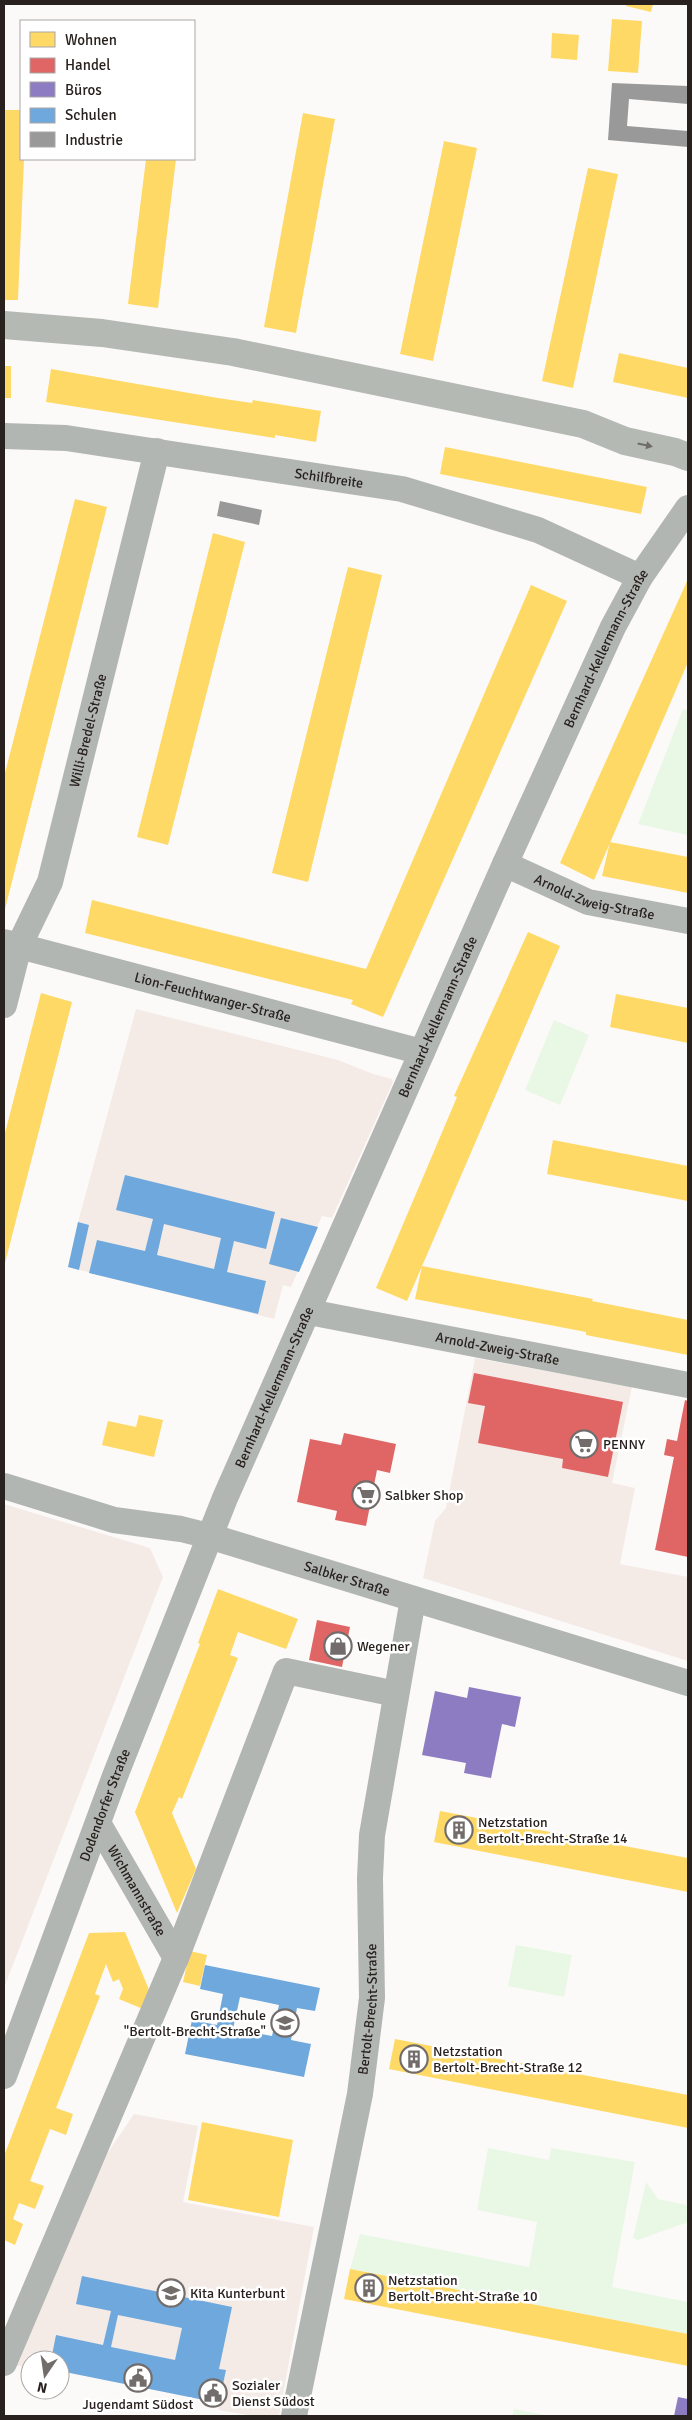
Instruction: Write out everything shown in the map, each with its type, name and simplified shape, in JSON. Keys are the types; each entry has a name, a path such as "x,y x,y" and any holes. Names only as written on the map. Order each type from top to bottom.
{"main road":[{"path":"4,325 102,333 232,352 583,424 625,441 675,452 688,457"},
{"path":"583,424 626,422 688,436"}],"street":[{"name":"Schilfbreite","path":"4,436 66,438 402,488 538,530 640,577"},
{"name":"Willi-Bredel-Straße","path":"4,1005 12,944 50,882 157,451"},
{"name":"Bernhard-Kellermann-Straße","path":"209,1536 505,864 613,627 640,577 688,508"},
{"name":"Arnold-Zweig-Straße","path":"505,864 588,902 688,921"},
{"name":"Lion-Feuchtwanger-Straße","path":"12,944 422,1052"},
{"name":"Arnold-Zweig-Straße","path":"309,1312 688,1385"},
{"name":"Salbker Straße","path":"4,1486 114,1520 209,1536 688,1683"},
{"name":"Dodendorfer Straße","path":"4,2076 98,1823 209,1536"},
{"name":"Bertolt-Brecht-Straße","path":"294,2416 360,2094 372,1998 370,1878 372,1835 412,1599"},
{"path":"4,2364 176,1958 286,1671 396,1694"},
{"name":"Wichmannstraße","path":"98,1823 176,1958"}],"shaded area":[{"path":"136,1009 338,1060 373,1074 392,1079 393,1082 332,1218 322,1216 291,1287 283,1285 274,1319 68,1267 78,1222"},
{"path":"475,1358 632,1387 612,1483 635,1488 620,1564 688,1577 688,1661 423,1578 435,1521 446,1508"},
{"path":"4,1504 150,1548 163,1577 4,1988"},
{"name":"Kita Kunterbunt","path":"134,2114 198,2126 183,2202 314,2227 279,2416 252,2416 219,2410 219,2403 70,2373 70,2350 20,2350 20,2366 9,2365 89,2180"}],"green space":[{"path":"683,709 688,710 688,835 638,824"},
{"path":"554,1020 589,1035 560,1105 525,1090"},
{"path":"516,1945 572,1955 564,1997 508,1986"},
{"path":"488,2148 549,2160 551,2148 635,2162 612,2287 688,2302 688,2334 350,2269 360,2234 529,2267 537,2222 477,2210"},
{"path":"646,2182 658,2199 687,2205 688,2203 688,2222 638,2240 633,2238"},
{"path":"514,2409 550,2416 512,2416"}],"building: Wohnen":[{"path":"627,4 653,4 651,12 626,6"},
{"path":"612,19 642,21 638,73 608,71"},
{"path":"552,33 579,35 577,60 551,58"},
{"path":"4,110 20,110 20,160 24,160 18,300 4,300"},
{"path":"303,113 335,119 296,333 264,327"},
{"path":"444,141 477,148 433,361 400,354"},
{"path":"146,160 176,160 158,308 128,304"},
{"path":"588,168 618,174 573,388 542,381"},
{"path":"619,353 688,368 688,398 613,382"},
{"path":"4,366 11,366 11,398 4,398"},
{"path":"51,369 218,398 252,403 253,400 321,411 316,442 275,435 275,438 268,437 46,402"},
{"path":"445,447 647,487 641,514 440,474"},
{"path":"75,499 107,507 4,913 4,777"},
{"path":"213,533 245,542 168,845 137,837"},
{"path":"348,567 382,575 308,882 272,873"},
{"path":"688,579 688,662 594,880 560,863"},
{"path":"531,585 567,601 383,1017 351,1004 353,1000 85,933 92,900 366,969"},
{"path":"610,842 688,857 688,893 602,876"},
{"path":"528,932 560,946 407,1301 376,1288 457,1097 454,1096"},
{"path":"41,993 72,1002 4,1267 4,1137"},
{"path":"616,994 688,1008 688,1043 610,1027"},
{"path":"553,1140 688,1166 688,1201 547,1174"},
{"path":"422,1266 593,1299 592,1301 688,1320 688,1355 586,1335 586,1332 415,1299"},
{"path":"139,1415 163,1420 154,1457 102,1445 108,1421 136,1427"},
{"path":"218,1589 298,1619 286,1649 238,1632 230,1655 238,1658 182,1799 179,1797 172,1813 196,1869 177,1913 135,1812 200,1644 198,1643"},
{"path":"440,1811 688,1858 688,1892 434,1842"},
{"path":"125,1932 150,1992 143,2009 119,1999 123,1989 119,1979 113,1982 106,1964 95,1994 100,1996 56,2108 73,2114 66,2135 50,2129 30,2181 44,2186 35,2209 19,2203 13,2219 23,2224 15,2245 4,2240 4,2156 89,1933"},
{"path":"190,1951 207,1955 200,1986 183,1982"},
{"path":"395,2039 688,2095 688,2128 389,2069"},
{"path":"202,2122 293,2140 279,2217 188,2200"},
{"path":"350,2269 688,2334 688,2366 344,2299"}],"building: Handel":[{"path":"474,1373 623,1402 608,1477 562,1468 563,1459 478,1443 485,1406 468,1403"},
{"path":"685,1400 688,1401 688,1557 655,1550 674,1457 664,1455 667,1439 677,1441"},
{"path":"344,1433 396,1444 390,1473 377,1470 366,1526 335,1520 337,1511 297,1502 310,1439 341,1445"},
{"path":"317,1620 350,1627 342,1667 309,1660"}],"building: Büros":[{"path":"469,1687 521,1697 515,1727 502,1724 491,1778 464,1773 466,1763 422,1755 435,1691 467,1698"},
{"path":"678,2397 688,2399 688,2416 674,2416"}],"building: Schulen":[{"path":"125,1175 275,1212 266,1249 234,1241 227,1272 266,1281 258,1314 89,1273 97,1240 145,1251 153,1219 116,1210","holes":["164,1224 221,1238 214,1269 157,1255"]},
{"path":"281,1218 318,1227 299,1272 269,1264"},
{"path":"78,1222 89,1225 79,1270 68,1267"},
{"name":"Grundschule \"Bertolt-Brecht-Straße\"","path":"205,1965 320,1988 315,2011 297,2008 291,2040 311,2044 304,2077 185,2054 192,2020 217,2025 223,1994 200,1989","holes":["240,1997 279,2005 272,2036 233,2029"]},
{"name":"Kita Kunterbunt","path":"82,2276 232,2307 219,2369 226,2370 219,2403 70,2373 70,2350 53,2350 56,2335 103,2345 111,2311 76,2304","holes":["118,2315 182,2328 175,2360 111,2347"]}],"building: Industrie":[{"path":"612,83 688,86 688,104 629,99 627,126 688,131 688,147 608,140"},
{"path":"220,501 262,510 259,525 217,516"}],"place":[{"name":"PENNY","path":"584,1444"},
{"name":"Salbker Shop","path":"366,1495"},
{"name":"Wegener","path":"338,1646"},
{"name":"Netzstation Bertolt-Brecht-Straße 14","path":"459,1830"},
{"name":"Grundschule \"Bertolt-Brecht-Straße\"","path":"285,2023"},
{"name":"Netzstation Bertolt-Brecht-Straße 12","path":"414,2059"},
{"name":"Netzstation Bertolt-Brecht-Straße 10","path":"369,2288"},
{"name":"Kita Kunterbunt","path":"171,2293"},
{"name":"Jugendamt Südost","path":"138,2378"},
{"name":"Sozialer Dienst Südost","path":"213,2393"}]}
